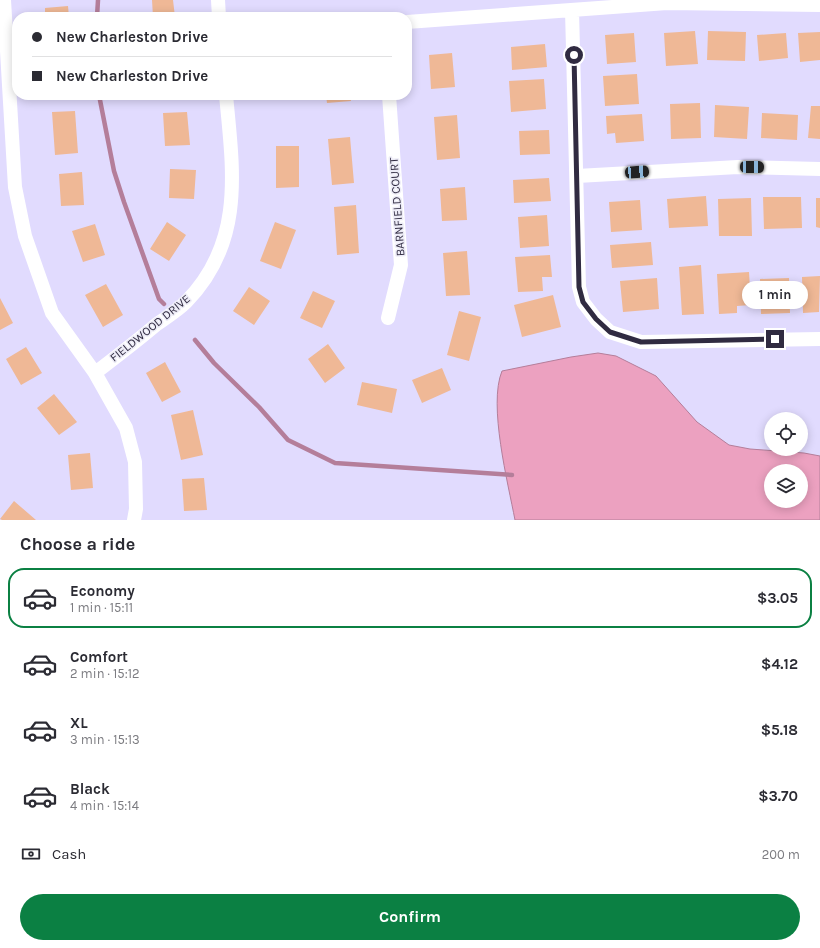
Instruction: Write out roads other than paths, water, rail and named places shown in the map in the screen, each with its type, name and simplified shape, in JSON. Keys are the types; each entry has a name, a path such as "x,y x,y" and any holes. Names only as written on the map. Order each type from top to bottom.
{"street":[{"path":"4,0 15,186 26,236 52,313 95,373 126,428 135,462 136,509 134,520"},
{"path":"218,0 219,12"},
{"path":"412,22 667,3 820,5"},
{"path":"572,10 579,287 583,302 596,319 610,332 641,342 820,339"},
{"name":"FIELDWOOD DRIVE","path":"95,373 186,302 207,276 220,250 230,214 233,182 226,100"},
{"name":"BARNFIELD COURT","path":"388,318 401,265 389,100"},
{"path":"577,176 738,167 820,169"}],"waterway":[{"path":"97,12 98,0"},
{"path":"100,100 114,171 159,299 164,304"},
{"path":"195,340 214,363 259,407 288,440 335,463 512,475"}]}
